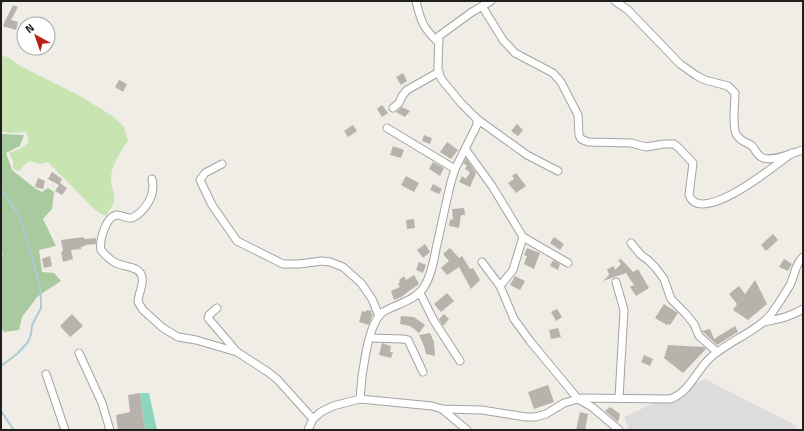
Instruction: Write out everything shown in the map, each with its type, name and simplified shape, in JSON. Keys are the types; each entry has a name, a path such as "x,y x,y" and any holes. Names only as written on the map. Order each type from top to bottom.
{"street":[{"path":"416,1 420,18 424,26 439,43"},
{"path":"491,1 439,36 439,72 446,86 477,119 527,155 558,171"},
{"path":"615,1 628,10 680,64 705,80 723,83 733,89 735,93 736,134 745,143 751,145 758,155 767,159 803,150"},
{"path":"482,6 503,40 515,53 553,73 561,82 578,115 579,135 581,139 588,142 631,143 646,147 674,144 693,163 689,195 694,202 703,205 716,202 743,188 792,153"},
{"path":"393,108 407,90 439,72"},
{"path":"360,399 362,375 374,323 379,316 420,292 426,283 455,169 476,129 477,119"},
{"path":"387,128 455,169"},
{"path":"466,150 492,186 522,237 568,263"},
{"path":"222,164 204,172 200,180 212,205 238,240 283,264 299,264 322,261 330,262 343,267 361,283 372,298 379,316"},
{"path":"152,179 154,187 150,199 143,210 132,218 116,215 114,216 104,228 100,239 101,250 111,260 139,271 143,281 138,302 143,310 163,328 178,337 196,340 237,352"},
{"path":"500,286 513,270 522,237"},
{"path":"631,243 641,255 655,267 664,279 671,299 694,324 699,336 717,352"},
{"path":"308,430 313,419 321,412 333,406 360,399 432,406 442,409 482,410 535,417 546,414 564,402 582,398 670,399 677,397 690,384 706,362 717,352 770,315 790,284 798,262 803,257"},
{"path":"482,262 500,286 514,319 530,342 578,399 592,407 619,430"},
{"path":"616,282 624,310 619,398"},
{"path":"420,292 434,321 460,361"},
{"path":"218,308 209,315 208,318 237,352 277,379 313,419"},
{"path":"762,322 793,315 803,309"},
{"path":"370,338 408,340 423,372"},
{"path":"79,353 102,403 110,430"},
{"path":"46,374 65,430"},
{"path":"442,409 467,430"}],"shaded area":[{"path":"705,379 797,426 796,430 629,430 624,417"}],"green space":[{"path":"1,55 80,96 114,117 124,127 128,141 119,154 113,168 111,180 114,201 112,207 105,216 94,209 48,162 40,164 30,161 23,166 20,171 13,169 13,161 9,153 20,149 28,143 28,136 26,132 9,133 1,131"},
{"path":"1,134 24,135 20,146 6,153 12,170 36,189 42,192 48,188 54,192 52,209 43,219 56,246 39,250 42,272 54,273 61,281 38,296 22,317 19,330 4,332 1,328 1,257 3,255 1,252"},
{"path":"140,393 149,393 157,430 145,430"}],"building":[{"path":"13,5 18,7 11,20 16,21 16,30 3,26"},
{"path":"403,73 407,81 401,85 396,77"},
{"path":"119,80 127,84 123,92 115,87"},
{"path":"382,105 388,113 382,117 377,109"},
{"path":"402,107 410,111 405,117 396,112"},
{"path":"517,124 523,130 518,136 511,131"},
{"path":"353,125 357,131 348,137 344,131"},
{"path":"424,135 432,138 430,144 422,141"},
{"path":"447,142 458,150 451,159 440,152"},
{"path":"393,146 404,150 401,158 390,155"},
{"path":"466,158 476,173 470,187 459,182 462,176 466,179 470,172 465,169 467,165 463,164"},
{"path":"433,162 444,168 440,176 429,169"},
{"path":"52,172 62,179 60,183 67,188 62,195 55,191 59,185 48,179"},
{"path":"516,173 526,186 516,193 508,183 514,179 512,176"},
{"path":"406,176 419,183 414,192 401,185"},
{"path":"38,178 45,181 43,189 35,187"},
{"path":"433,184 442,189 439,194 430,190"},
{"path":"464,208 465,215 461,215 459,228 449,226 450,219 453,220 452,209"},
{"path":"414,219 415,228 407,229 406,220"},
{"path":"773,234 778,240 766,251 761,245"},
{"path":"84,237 84,239 96,238 96,244 85,245 81,247 81,249 71,250 73,259 63,262 61,240"},
{"path":"554,237 564,244 560,250 550,243"},
{"path":"425,244 430,252 423,258 417,250"},
{"path":"450,248 459,258 462,256 470,269 473,268 480,280 471,289 459,267 447,275 441,268 449,261 443,254"},
{"path":"527,248 540,253 534,269 524,264 527,256 524,255"},
{"path":"50,256 52,266 44,268 42,259"},
{"path":"621,259 633,272 638,269 649,288 636,296 630,287 634,285 626,273 603,281 609,275 607,269 614,266 615,270 621,264 618,260"},
{"path":"784,259 792,264 788,271 779,267"},
{"path":"553,260 560,264 558,270 550,266"},
{"path":"419,262 426,265 423,273 416,270"},
{"path":"414,275 419,284 401,297 394,300 391,291 400,287 398,284 400,282 399,280 404,276 406,280"},
{"path":"515,276 525,281 520,290 510,285"},
{"path":"755,280 767,304 748,320 733,310 737,304 729,294 739,286 745,294"},
{"path":"447,293 454,301 441,312 434,304"},
{"path":"664,304 678,313 670,325 667,325 655,318"},
{"path":"557,309 562,317 556,321 551,312"},
{"path":"366,310 372,311 371,314 373,314 369,325 359,322 362,311 366,312"},
{"path":"72,314 83,326 70,337 60,326"},
{"path":"444,314 449,319 443,326 439,319"},
{"path":"401,316 414,317 425,325 419,333 410,326 400,324"},
{"path":"735,326 738,332 717,345 702,331 710,329 714,339"},
{"path":"558,328 561,337 551,339 549,330"},
{"path":"430,333 434,342 435,356 426,354 419,335"},
{"path":"382,343 391,346 390,352 393,352 391,358 379,355"},
{"path":"668,345 704,347 706,349 683,373 664,358"},
{"path":"644,355 653,359 650,366 641,362"},
{"path":"548,385 554,402 534,409 528,392"},
{"path":"140,393 145,430 118,430 116,415 130,412 128,395"},
{"path":"610,407 620,414 618,422 605,411"},
{"path":"580,412 588,414 585,430 576,430"}],"waterway":[{"path":"1,4 4,1"},
{"path":"1,189 20,217 40,285 41,302 41,308 32,325 28,342 17,354 1,366"},
{"path":"1,411 14,430"}]}
